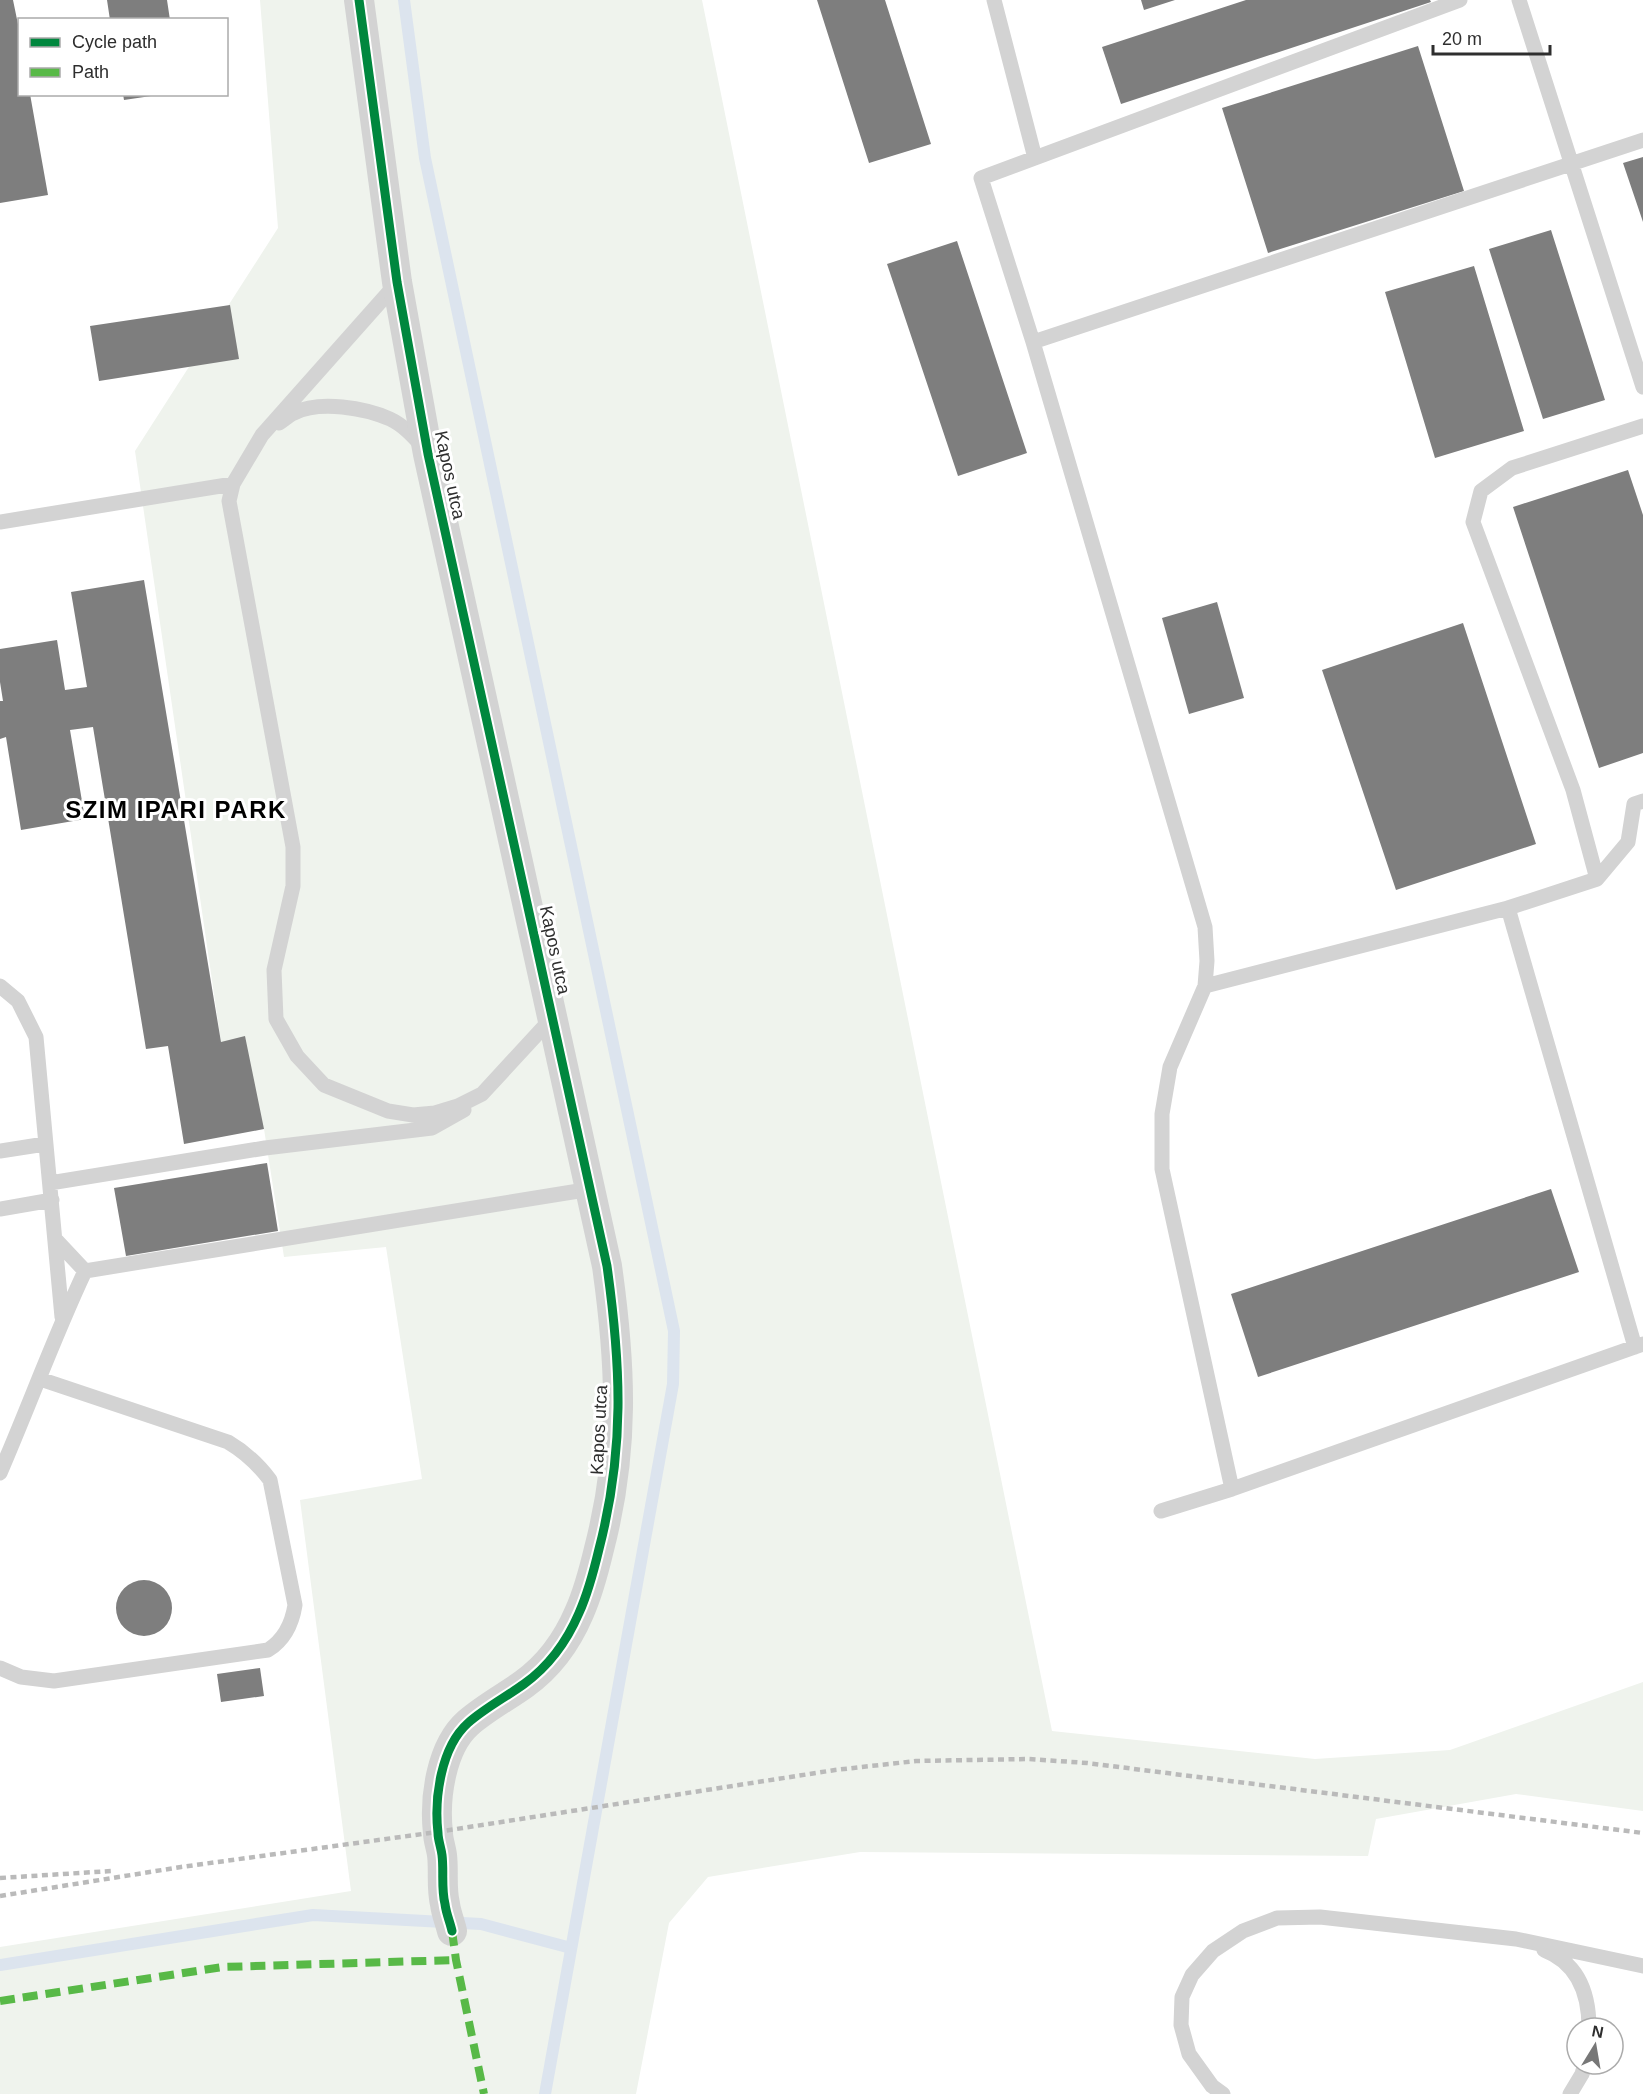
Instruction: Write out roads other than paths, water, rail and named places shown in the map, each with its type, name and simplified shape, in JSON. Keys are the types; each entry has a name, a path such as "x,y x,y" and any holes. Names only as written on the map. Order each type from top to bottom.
{"street":[{"name":"Kapos utca","path":"359,0 397,282 428,454 591,1189 607,1266 616,1330 619,1398 617,1451 606,1522 579,1613 562,1646 546,1665 527,1682 467,1723 444,1762 439,1782 437,1832 442,1854 448,1917"}],"lane":[{"path":"994,0 1035,158"},
{"path":"1232,1488 1162,1168 1162,1114 1170,1067 1205,986 1207,961 1205,927 1033,342 981,178 1460,0"},
{"path":"1519,0 1643,387"},
{"path":"1033,342 1643,140"},
{"path":"397,282 262,435 233,484 229,501 293,847 293,886 274,970 276,1019 297,1056 324,1084 380,1109 413,1114 435,1113 458,1106 482,1094"},
{"path":"262,435 294,413 315,407 338,406 390,419 410,432 428,454"},
{"path":"1597,879 1573,790 1473,522 1481,491 1512,468 1643,426"},
{"path":"0,522 233,484"},
{"path":"1205,986 1508,908 1597,879 1628,843 1634,804 1643,801"},
{"path":"1161,1511 1639,1346 1508,908"},
{"path":"0,986 18,1001 36,1037 62,1320"},
{"path":"50,1183 265,1148 432,1128 458,1115 482,1094 553,1017"},
{"path":"0,1152 45,1144"},
{"path":"85,1271 591,1189"},
{"path":"0,1209 52,1200"},
{"path":"56,1239 85,1271"},
{"path":"0,1473 62,1320 85,1271"},
{"path":"0,1668 21,1677 54,1681 268,1650 278,1644 293,1617 295,1605 270,1480 246,1453 228,1442 40,1379"},
{"path":"1222,2094 1212,2086 1189,2054 1182,2025 1182,1997 1192,1975 1213,1951 1243,1931 1277,1918 1320,1917 1516,1939 1643,1966"},
{"path":"1516,1939 1558,1955 1575,1972 1585,1993 1589,2016"},
{"path":"1570,2094 1581,2076"}],"waterway":[{"path":"404,0 425,158 674,1331 673,1384 545,2094"},
{"path":"0,1965 313,1915 481,1924 571,1948"}],"railway":[{"path":"0,1896 181,1867 437,1832 835,1770 916,1761 1029,1759 1087,1763 1643,1833"},
{"path":"0,1878 111,1871"}],"district":[{"name":"SZIM IPARI PARK","path":"176,809"}]}
